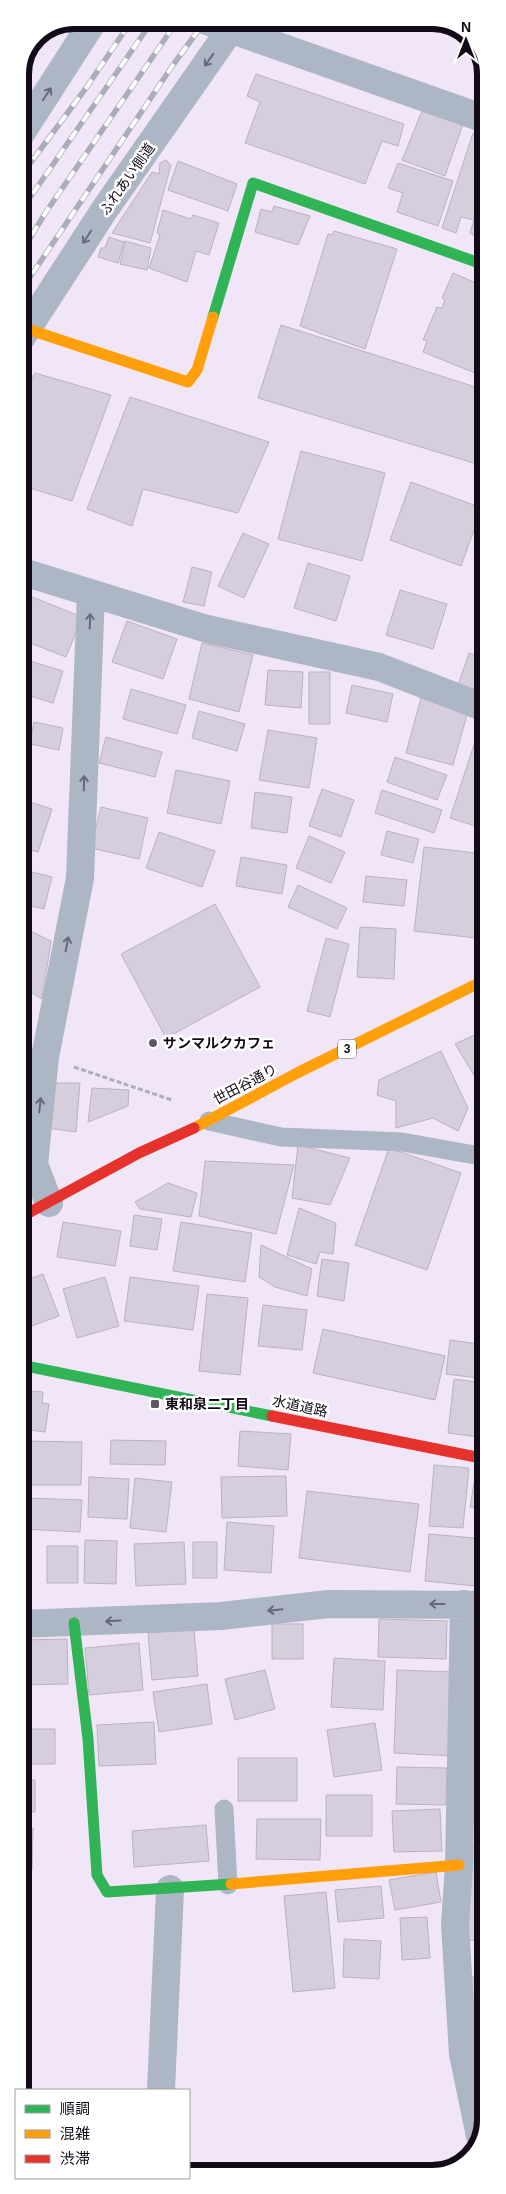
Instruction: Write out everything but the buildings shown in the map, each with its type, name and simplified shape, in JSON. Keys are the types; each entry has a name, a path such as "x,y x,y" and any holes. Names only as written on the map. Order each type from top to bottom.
{"street":[{"path":"29,120 88,29"},
{"name":"ふれあい側道","path":"29,326 105,209 231,29"},
{"path":"245,29 477,116"},
{"path":"29,335 188,382 197,370 253,183 477,262"},
{"path":"29,574 207,629 379,667 477,705"},
{"path":"49,1203 34,1164 45,1057 80,878 91,594"},
{"name":"世田谷通り","path":"29,1213 139,1153 209,1120 297,1073 477,984"},
{"name":"水道道路","path":"29,1366 477,1457"},
{"path":"29,1624 221,1616 329,1604 475,1605 455,1925 463,2054 477,2112"},
{"path":"74,1623 88,1739 97,1875 107,1892 228,1885 459,1865"},
{"path":"161,2089 170,1889"}],"lane":[{"path":"209,1120 281,1137 402,1142 477,1155"},
{"path":"224,1809 228,1885"}],"path":[{"path":"45,1057 172,1100"}],"railway":[{"path":"29,165 86,88 126,29"},
{"path":"29,199 147,29"},
{"path":"29,239 172,29"},
{"path":"29,279 173,65 199,29"}],"traffic: fast":[{"path":"213,317 253,183 477,262"},
{"path":"29,1367 272,1416"},
{"path":"74,1623 88,1739 97,1875 107,1892 231,1884"}],"traffic: slow":[{"path":"29,330 188,382 197,370 213,317"},
{"path":"194,1128 297,1073 477,984"},
{"path":"231,1884 459,1865"}],"traffic: jam":[{"path":"29,1213 139,1153 194,1128"},
{"path":"272,1416 477,1457"}],"place":[{"name":"サンマルクカフェ","path":"153,1043"},
{"name":"東和泉二丁目","path":"155,1404"}]}
